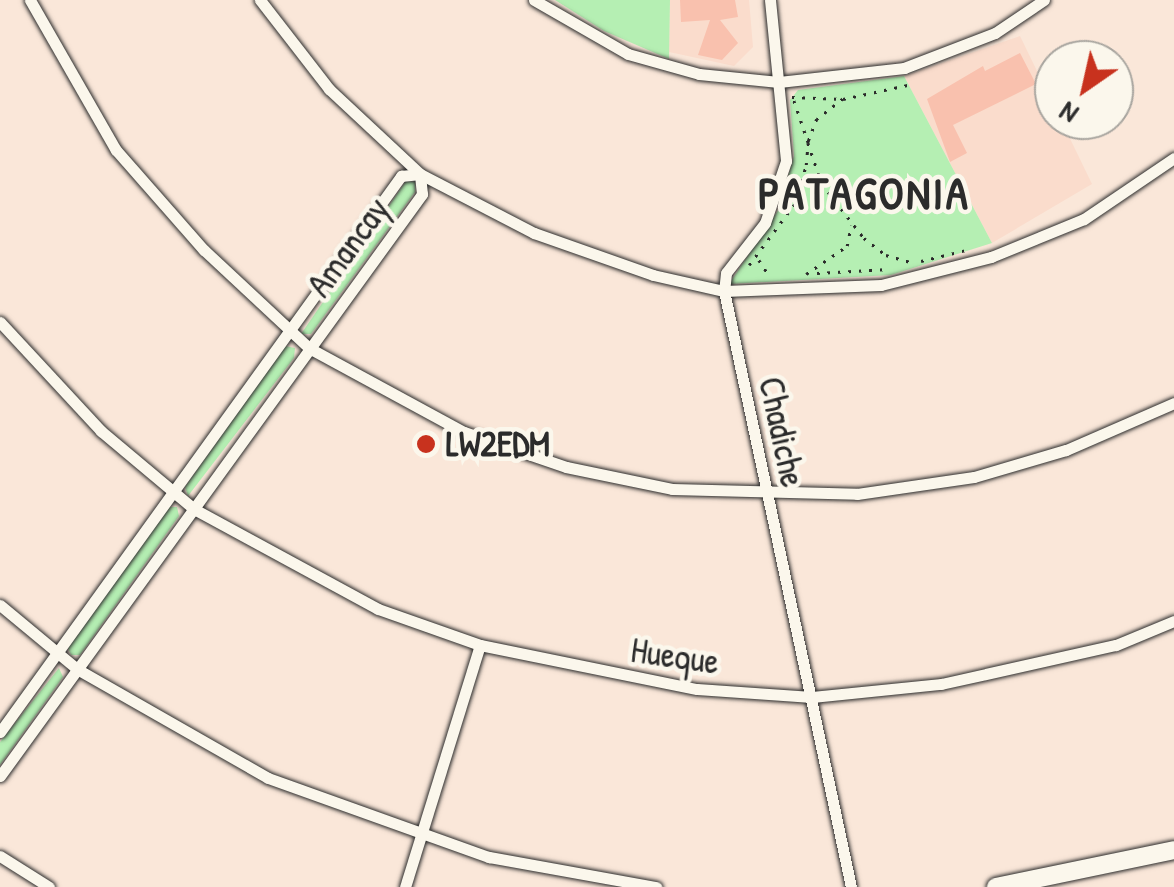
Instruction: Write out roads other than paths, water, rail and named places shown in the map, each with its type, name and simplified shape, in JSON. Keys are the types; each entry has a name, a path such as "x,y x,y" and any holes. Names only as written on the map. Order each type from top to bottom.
{"street":[{"path":"30,0 116,150 204,250 308,348 464,432 566,466 672,489 768,495 857,494 974,477 1066,450 1174,402"},
{"path":"260,0 329,89 420,174 534,232 653,275 724,291 882,285 991,257 1084,219 1174,158"},
{"path":"724,291 726,273 765,223 786,161 770,0"},
{"path":"536,2 628,54 699,74 778,82 904,68 995,33 1044,0"},
{"name":"Amancay","path":"0,732 401,176 420,174 422,194 0,776"},
{"name":"Chadiche","path":"724,291 851,887"},
{"name":"Hueque","path":"0,322 101,431 194,509 378,609 480,646 698,689 812,697 961,680 1116,645 1174,621"},
{"path":"0,605 77,669 268,778 421,836 489,857 656,887"},
{"path":"405,887 480,646"},
{"path":"996,887 1174,850"},
{"path":"0,856 49,887"}],"place":[{"name":"LW2EDM","path":"426,444"}],"district":[{"name":"PATAGONIA","path":"864,193"}]}
